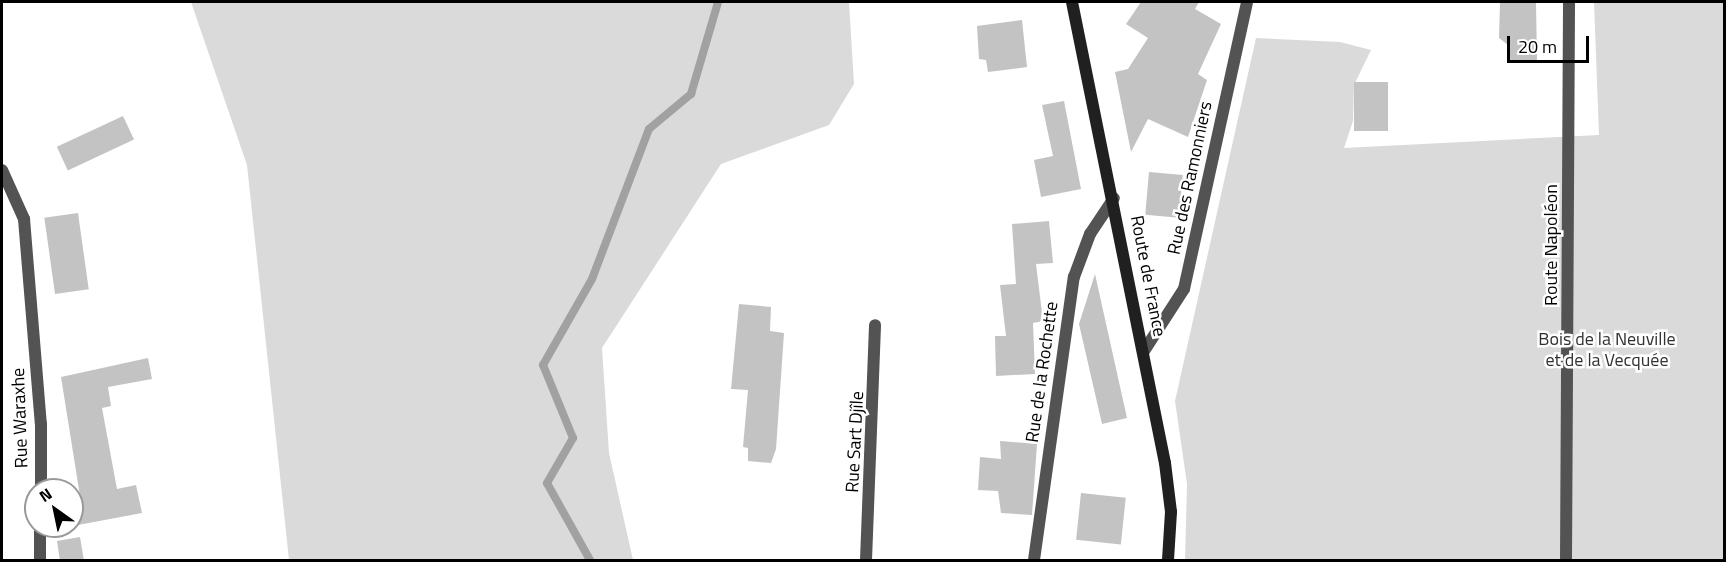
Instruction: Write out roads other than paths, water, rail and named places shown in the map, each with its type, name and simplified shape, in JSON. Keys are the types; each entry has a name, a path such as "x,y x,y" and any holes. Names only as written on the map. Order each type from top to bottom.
{"main road":[{"name":"Route de France","path":"1072,2 1144,351 1171,512 1168,561"}],"street":[{"name":"Rue des Ramonniers","path":"1144,351 1184,289 1247,2"},
{"name":"Route Napoléon","path":"1566,561 1569,2"},
{"name":"Rue Waraxhe","path":"2,170 24,219 41,424 41,478"},
{"name":"Rue de la Rochette","path":"1034,561 1074,277 1090,234 1114,198"},
{"name":"Rue Sart Djîle","path":"866,561 875,325"},
{"path":"40,538 40,561"}],"waterway":[{"path":"590,560 547,483 573,438 543,365 592,279 649,129 691,94 718,2"}],"park label":[{"name":"Bois de la Neuville et de la Vecquée","path":"1607,350"}]}
